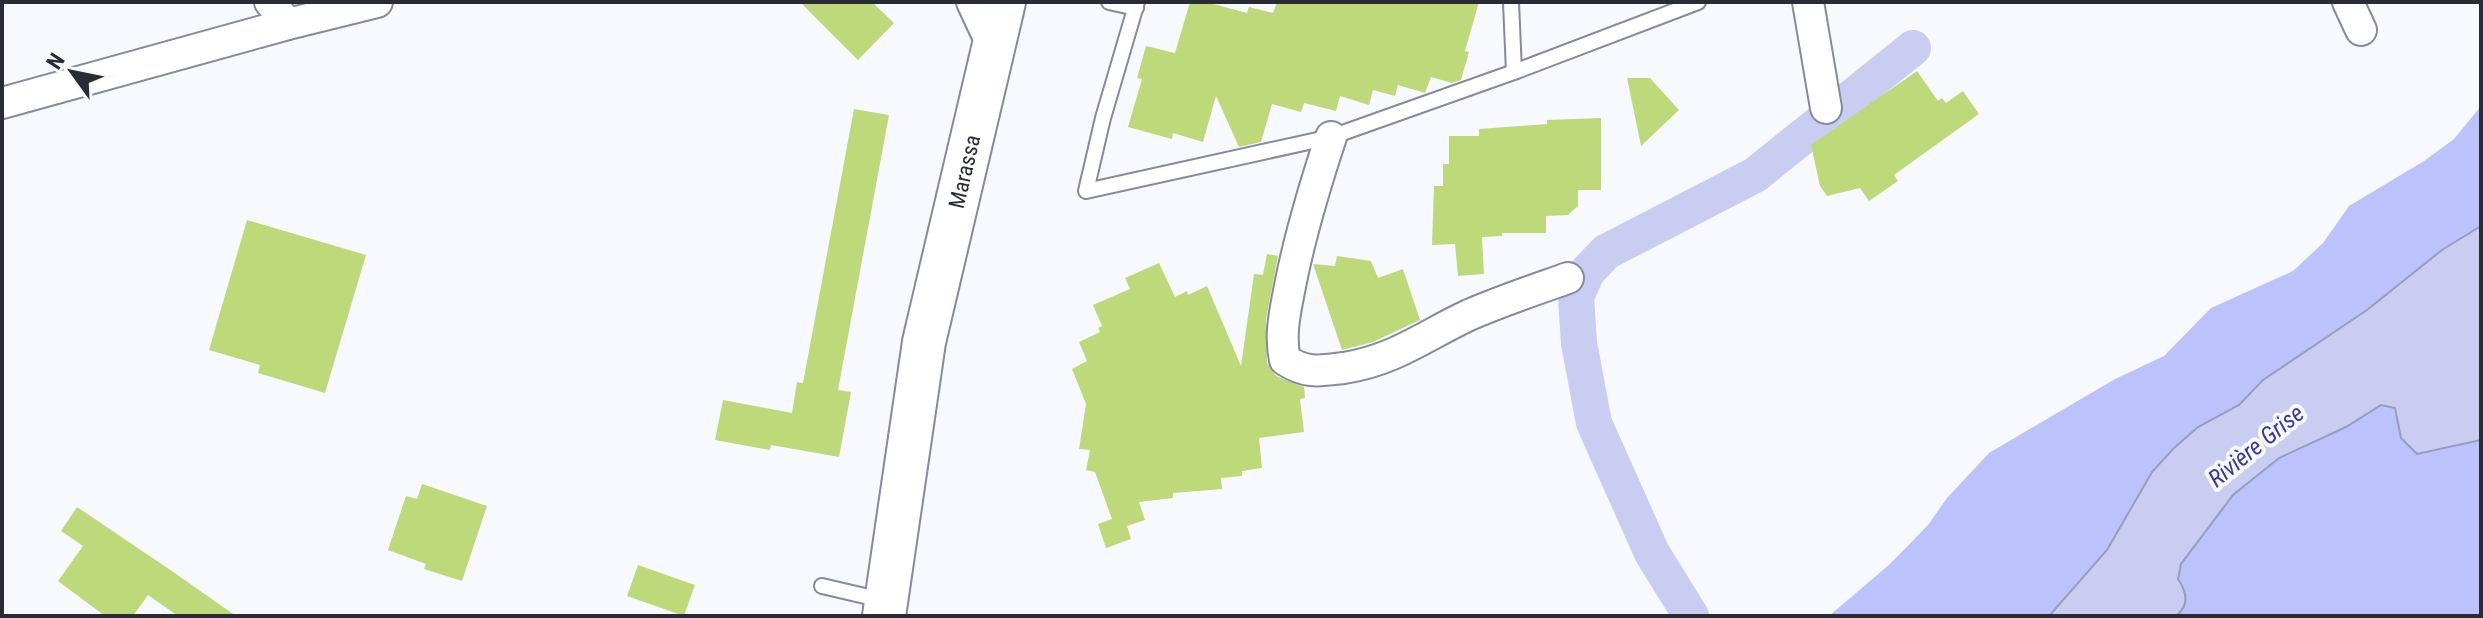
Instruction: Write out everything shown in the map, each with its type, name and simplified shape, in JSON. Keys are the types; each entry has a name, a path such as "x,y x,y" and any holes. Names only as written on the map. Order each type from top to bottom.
{"main road":[{"name":"Marassa","path":"885,608 924,342 1004,2"}],"street":[{"path":"2,103 279,13 377,2"},
{"path":"972,2 993,47"},
{"path":"1808,2 1826,108"},
{"path":"2348,2 2361,30"},
{"path":"1331,137 1303,223 1283,318 1281,345 1285,360 1300,370 1320,371 1371,364 1412,347 1451,324 1503,300 1568,278"}],"lane":[{"path":"1109,2 1137,5 1103,118 1086,191 1331,137 1698,2"},
{"path":"1511,2 1514,72"},
{"path":"822,586 885,608"}],"shaded area":[{"path":"2481,106 2481,226 2367,310 2263,380 2239,405 2198,427 2173,449 2152,472 2107,550 2049,616 1829,616 1890,564 1928,525 1947,498 1989,453 2115,379 2164,356 2211,308 2293,271 2323,243 2349,206 2424,161 2454,139"},
{"path":"2381,405 2395,408 2401,438 2459,445 2481,440 2481,616 2176,616 2181,612 2185,590 2178,579 2181,564 2233,495 2279,458 2346,427"}],"water":[{"name":"Rivière Grise","path":"2481,226 2481,440 2417,454 2401,438 2395,408 2381,405 2346,427 2279,458 2233,495 2181,564 2178,579 2186,598 2176,616 2049,616 2107,550 2152,472 2173,449 2198,427 2239,405 2263,380 2367,310 2442,250"}],"building":[{"path":"800,2 872,2 894,23 858,60"},
{"path":"1190,2 1206,2 1247,13 1249,7 1273,13 1277,2 1479,2 1465,51 1469,52 1461,80 1452,83 1431,77 1425,93 1398,85 1395,96 1373,90 1369,105 1340,96 1336,111 1304,103 1301,112 1272,104 1261,142 1239,147 1216,96 1203,142 1173,133 1172,139 1128,127 1142,79 1137,78 1146,46 1175,53"},
{"path":"1917,71 1938,101 1942,98 1946,103 1963,91 1979,114 1894,175 1898,181 1869,201 1860,188 1827,196 1820,186 1811,145"},
{"path":"1627,78 1650,78 1679,110 1641,146"},
{"path":"854,109 889,115 838,390 851,392 839,457 771,445 770,450 715,440 723,400 792,413 797,382 803,383"},
{"path":"1601,118 1601,190 1578,190 1578,206 1568,215 1546,216 1546,233 1502,233 1502,236 1482,237 1484,274 1458,276 1455,244 1432,245 1434,186 1443,186 1443,164 1449,164 1449,136 1479,136 1479,129 1547,124 1547,120"},
{"path":"247,220 366,255 325,393 258,373 260,365 209,350"},
{"path":"1267,254 1278,256 1266,319 1267,363 1276,376 1304,387 1305,398 1300,399 1304,432 1259,438 1262,468 1242,471 1242,476 1221,478 1222,489 1173,493 1173,498 1139,502 1145,520 1127,526 1131,539 1106,548 1098,524 1112,519 1095,472 1086,470 1090,450 1079,449 1086,404 1072,369 1087,361 1079,342 1100,332 1098,328 1102,326 1093,305 1130,289 1125,278 1159,263 1175,297 1207,286 1241,366 1254,274 1263,275"},
{"path":"1337,256 1371,261 1378,278 1403,269 1420,320 1373,342 1342,350 1313,264 1335,266"},
{"path":"422,484 487,506 462,581 424,569 426,564 388,550 406,496 417,499"},
{"path":"77,507 236,616 178,616 148,595 133,616 105,616 58,581 83,546 61,531"},
{"path":"638,565 695,585 684,616 627,596"}],"waterway":[{"path":"1691,616 1652,553 1594,423 1579,343 1576,297 1587,272 1606,252 1755,175 1913,48"}]}
